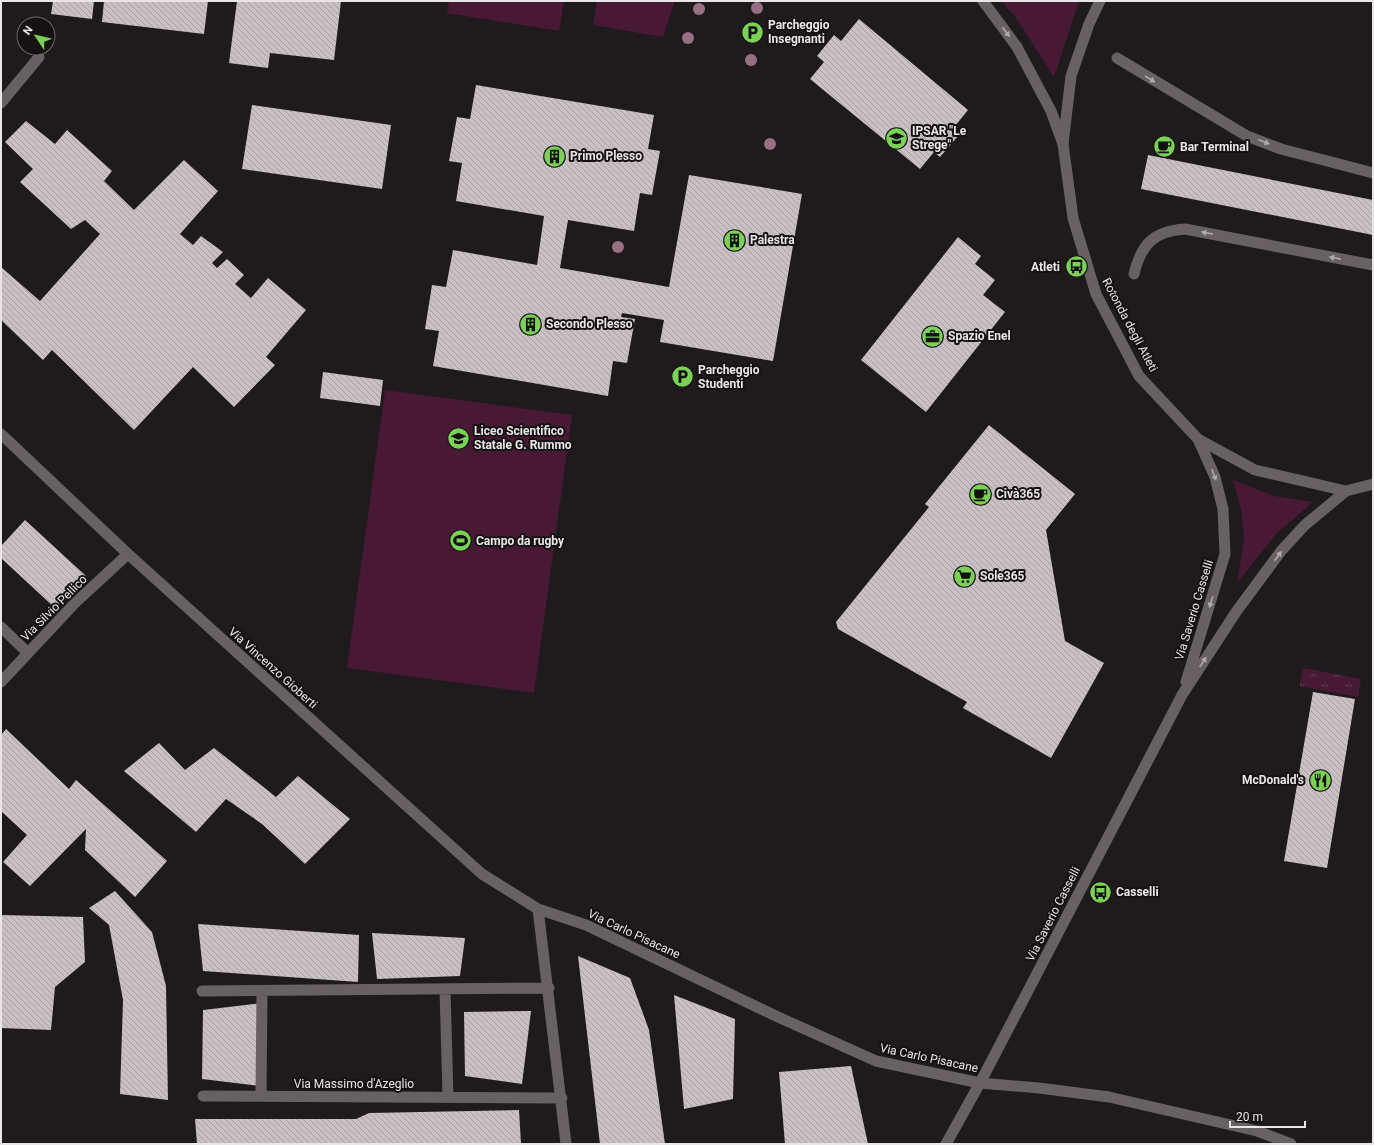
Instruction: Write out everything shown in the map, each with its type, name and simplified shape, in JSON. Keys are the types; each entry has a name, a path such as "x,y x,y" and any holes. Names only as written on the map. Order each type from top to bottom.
{"street":[{"path":"983,1 1017,47 1051,111 1063,144"},
{"name":"Rotonda degli Atleti","path":"1100,1 1089,24 1071,76 1063,144 1073,218 1096,294 1139,376 1198,439 1255,470 1346,491 1373,484"},
{"path":"1,103 39,57"},
{"path":"1117,58 1247,136 1281,149 1373,174"},
{"path":"1134,274 1142,251 1149,242 1162,233 1184,229 1373,265"},
{"name":"Via Vincenzo Gioberti","path":"1,434 128,554 482,874 538,909"},
{"name":"Via Saverio Casselli","path":"1182,695 1225,554 1223,509 1220,496 1215,477 1198,439"},
{"name":"Via Saverio Casselli","path":"946,1144 980,1083 1182,695 1236,612 1281,551 1306,525 1346,491"},
{"name":"Via Silvio Pellico","path":"1,682 75,603 128,554"},
{"path":"1,627 28,653"},
{"path":"538,909 549,988 566,1144"},
{"name":"Via Carlo Pisacane","path":"538,909 586,925 778,1017 876,1061 980,1083 1038,1088 1109,1097 1257,1131 1291,1144"},
{"path":"202,991 549,988"},
{"path":"445,989 448,1097"},
{"path":"261,1096 262,991"},
{"name":"Via Massimo d'Azeglio","path":"203,1096 562,1098"}],"green space":[{"path":"449,1 564,1 559,31 447,13"},
{"path":"597,1 675,1 663,37 593,25"},
{"path":"1001,1 1079,1 1054,77 1014,15"},
{"name":"Campo da rugby","path":"385,390 572,415 534,693 347,668"},
{"path":"1233,480 1274,496 1313,502 1276,534 1237,583 1244,540 1241,509"},
{"path":"1303,668 1361,679 1358,697 1299,686"}],"building":[{"path":"53,1 94,1 92,19 51,14"},
{"path":"104,1 208,1 204,34 102,22"},
{"path":"237,1 341,1 334,60 270,53 268,68 229,63"},
{"path":"859,19 968,110 951,131 958,136 940,157 934,152 920,169 810,79 824,62 817,56 834,35 841,41"},
{"path":"476,85 654,115 648,149 660,151 652,195 640,193 634,231 568,220 560,268 669,287 689,175 802,194 773,361 660,342 664,320 622,313 621,317 635,319 627,363 613,361 608,396 433,366 439,331 425,329 432,285 446,287 453,250 537,265 544,216 456,201 462,163 449,161 457,117 470,119"},
{"path":"252,105 391,125 382,189 242,169"},
{"path":"26,121 55,144 67,130 112,171 104,181 134,210 184,160 218,191 180,234 193,245 201,236 223,252 212,263 217,268 227,259 244,275 235,284 251,298 268,278 306,310 266,357 275,365 234,407 193,367 134,430 52,350 43,360 1,320 1,267 40,301 100,234 85,220 71,229 20,182 33,169 5,142"},
{"path":"1148,155 1373,200 1373,235 1141,189"},
{"name":"Spazio Enel","path":"958,237 981,256 975,264 995,280 983,295 1005,312 926,412 861,360"},
{"path":"323,372 383,380 380,406 320,398"},
{"name":"Sole365","path":"989,425 1075,494 1046,530 1065,641 1104,663 1051,758 963,708 967,702 838,629 836,622 929,507 925,504"},
{"path":"25,520 86,576 55,608 1,558 1,546"},
{"name":"McDonald's","path":"1313,692 1355,699 1327,868 1284,861"},
{"path":"6,729 69,789 76,780 167,861 135,897 85,850 86,829 30,886 3,862 27,835 1,811 1,735"},
{"path":"159,743 185,770 214,748 276,797 298,776 350,819 305,864 262,824 226,799 196,832 124,771"},
{"path":"115,891 152,932 166,986 168,1100 120,1094 123,1000 109,925 89,908"},
{"path":"1,915 83,917 85,962 55,987 51,1030 1,1028"},
{"path":"198,924 359,935 358,982 203,971"},
{"path":"372,933 465,938 460,976 377,979"},
{"path":"578,956 630,978 649,1030 665,1144 600,1144"},
{"path":"674,995 735,1019 733,1099 684,1109"},
{"path":"262,1003 261,1086 202,1079 203,1010"},
{"path":"531,1011 522,1084 465,1076 464,1012"},
{"path":"851,1066 868,1144 785,1144 779,1072"},
{"path":"519,1110 521,1144 197,1144 195,1119 356,1119 369,1113"}],"place":[{"name":"Parcheggio Insegnanti","path":"753,32"},
{"name":"IPSAR \"Le Strege\"","path":"896,138"},
{"name":"Bar Terminal","path":"1164,147"},
{"name":"Primo Plesso","path":"555,156"},
{"name":"Palestra","path":"735,240"},
{"name":"Atleti","path":"1076,267"},
{"name":"Secondo Plesso","path":"530,324"},
{"name":"Spazio Enel","path":"933,336"},
{"name":"Parcheggio Studenti","path":"683,377"},
{"name":"Liceo Scientifico Statale G. Rummo","path":"458,438"},
{"name":"Civà365","path":"981,494"},
{"name":"Campo da rugby","path":"460,541"},
{"name":"Sole365","path":"964,576"},
{"name":"McDonald's","path":"1320,780"},
{"name":"Casselli","path":"1100,892"}]}
